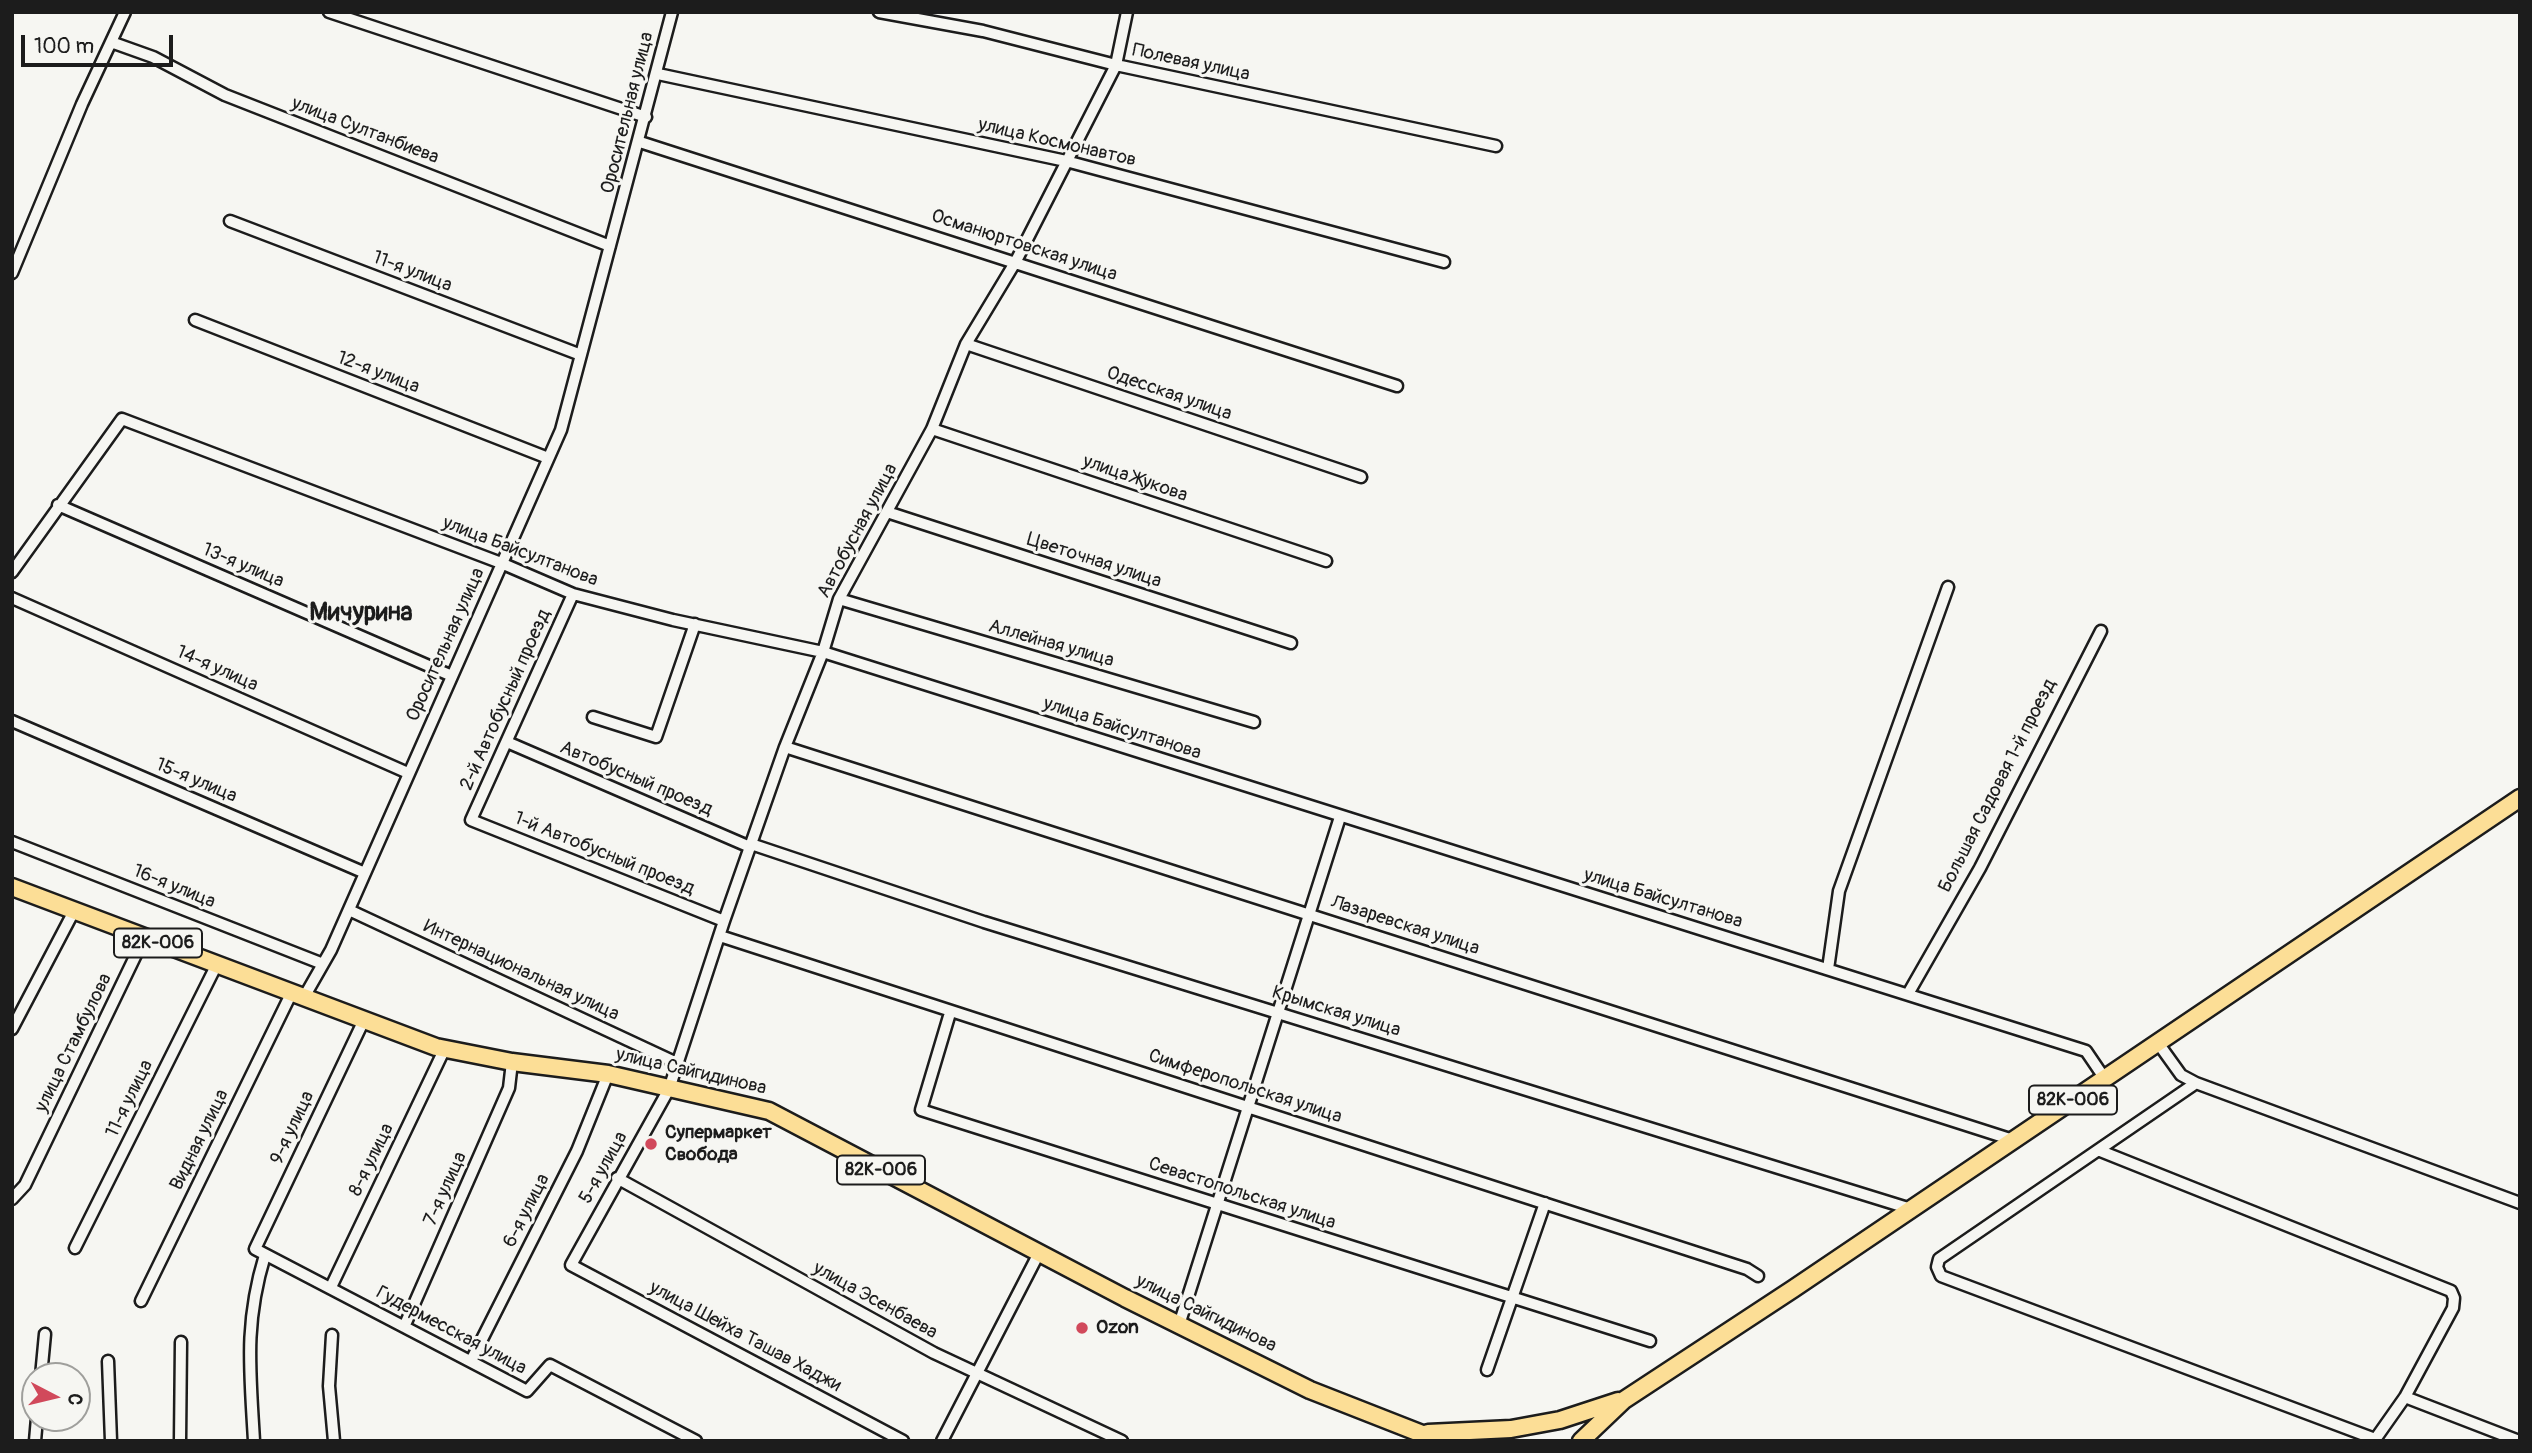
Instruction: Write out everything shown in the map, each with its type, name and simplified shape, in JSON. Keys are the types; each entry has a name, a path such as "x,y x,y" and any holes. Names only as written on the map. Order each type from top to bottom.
{"main road":[{"name":"82К-006","path":"1433,1437 1511,1429 1560,1420 1624,1400 2520,798"},
{"name":"улица Сайгидинова","path":"12,887 363,1021 445,1048 512,1062 608,1074 769,1111 1039,1253 1310,1390 1433,1437"},
{"path":"1581,1441 1624,1400"}],"street":[{"path":"12,273 125,12"},
{"path":"328,12 646,117"},
{"name":"Оросительная улица","path":"297,996 323,964 349,910 561,430 640,142 672,12"},
{"name":"Полевая улица","path":"879,12 983,31 1116,65 1496,146"},
{"name":"Автобусная улица","path":"670,1089 724,921 785,747 823,652 839,599 932,429 966,344 1016,261 1116,65 1127,12"},
{"name":"улица Султанбиева","path":"111,42 153,57 225,95 610,246"},
{"name":"улица Космонавтов","path":"658,74 1066,161 1444,262"},
{"name":"Османюртовская улица","path":"640,142 1397,386"},
{"name":"11-я улица","path":"230,221 582,355"},
{"name":"12-я улица","path":"195,320 548,458"},
{"name":"Одесская улица","path":"966,344 1361,477"},
{"name":"улица Байсултанова","path":"58,505 122,419 501,563 573,594 823,652 1908,994 2086,1051 2105,1079"},
{"name":"улица Жукова","path":"932,429 1326,561"},
{"path":"12,572 58,505"},
{"name":"13-я улица","path":"58,505 452,676"},
{"name":"Цветочная улица","path":"887,512 1291,643"},
{"path":"1828,969 1839,891 1948,587"},
{"name":"2-й Автобусный проезд","path":"471,820 573,594"},
{"name":"14-я улица","path":"12,598 408,773"},
{"name":"Аллейная улица","path":"839,599 1254,722"},
{"path":"593,717 656,737 695,624"},
{"name":"Большая Садовая 1-й проезд","path":"1908,994 1980,867 2101,631"},
{"name":"15-я улица","path":"12,721 365,873"},
{"name":"Автобусный проезд","path":"507,742 751,845"},
{"name":"Лазаревская улица","path":"785,747 2013,1140"},
{"path":"1179,1325 1340,817"},
{"name":"1-й Автобусный проезд","path":"471,820 724,921"},
{"name":"16-я улица","path":"12,842 323,964"},
{"name":"Крымская улица","path":"751,845 984,922 1911,1209"},
{"name":"Интернациональная улица","path":"349,910 679,1064"},
{"path":"12,1029 74,911"},
{"name":"Симферопольская улица","path":"720,936 950,1013 1248,1105 1747,1269 1758,1276"},
{"name":"улица Стамбулова","path":"12,1199 25,1185 144,938"},
{"name":"11-я улица","path":"75,1248 216,966"},
{"name":"Видная улица","path":"141,1301 297,996"},
{"name":"Севастопольская улица","path":"950,1013 921,1111 1650,1341"},
{"name":"9-я улица","path":"255,1249 363,1021"},
{"path":"2158,1043 2181,1075 2196,1083 2520,1203"},
{"name":"8-я улица","path":"331,1287 445,1048"},
{"name":"7-я улица","path":"404,1327 509,1088 512,1062"},
{"name":"6-я улица","path":"471,1361 577,1151 608,1074"},
{"path":"2098,1150 2451,1291 2454,1298 2453,1308 2405,1396 2375,1440 1941,1276 1937,1267 1939,1259 2098,1150 2196,1083"},
{"name":"5-я улица","path":"571,1265 617,1178 670,1089"},
{"name":"улица Эсенбаева","path":"617,1178 978,1375 1122,1441"},
{"path":"1487,1370 1545,1203"},
{"name":"Гудермесская улица","path":"255,1249 527,1391 550,1365 696,1441"},
{"path":"942,1441 1039,1253"},
{"path":"254,1441 248,1337 255,1289 265,1255"},
{"name":"улица Шейха Ташав Хаджи","path":"571,1265 903,1441"},
{"path":"43,1362 46,1334"},
{"path":"332,1335 329,1386 334,1441"},
{"path":"180,1441 181,1342"},
{"path":"108,1361 111,1441"},
{"path":"2405,1396 2519,1441"}],"place":[{"name":"Супермаркет Свобода","path":"651,1144"},
{"name":"Ozon","path":"1082,1328"}],"district":[{"name":"Мичурина","path":"361,613"}]}
